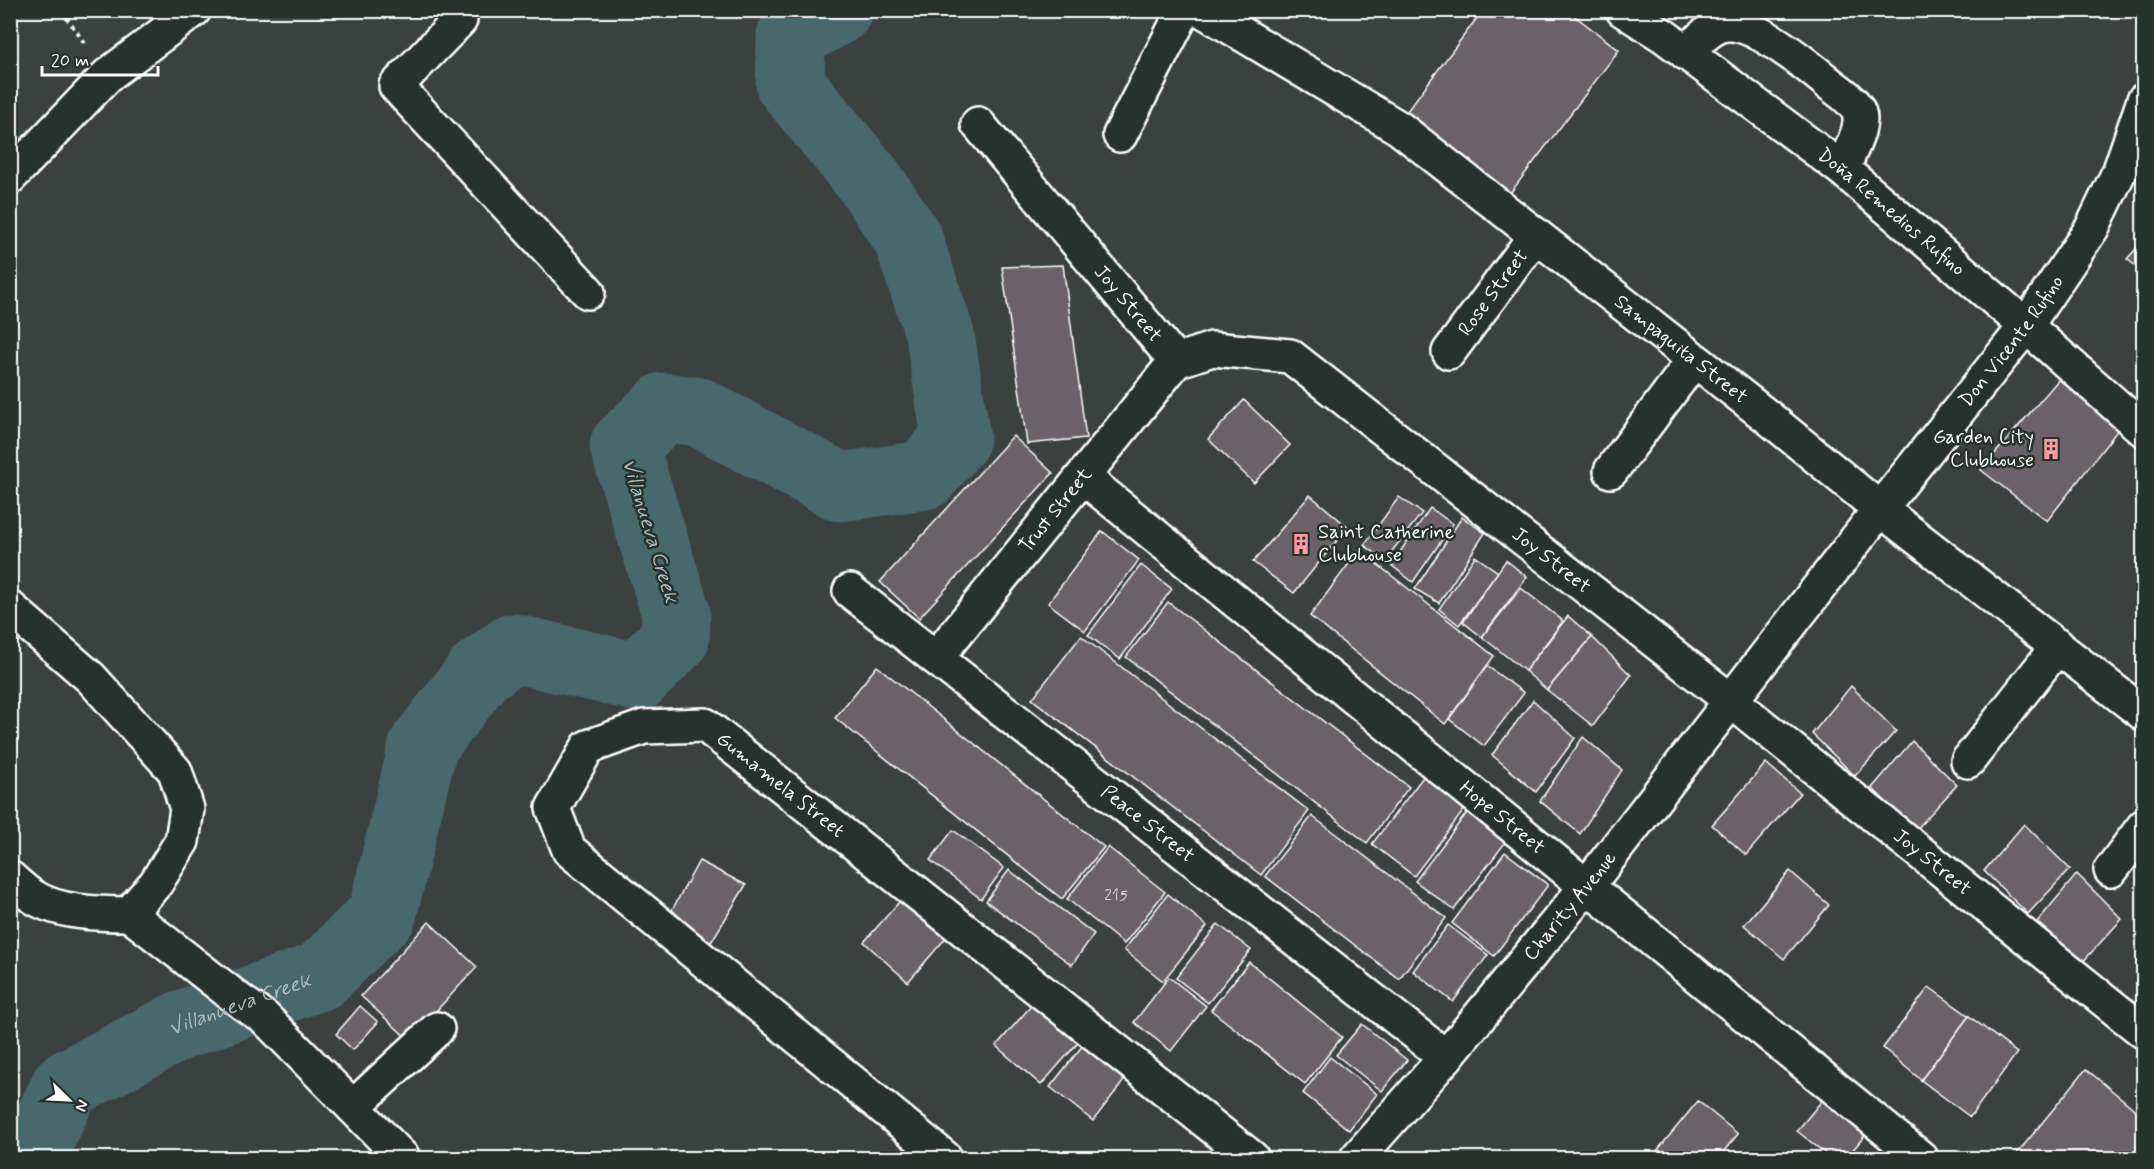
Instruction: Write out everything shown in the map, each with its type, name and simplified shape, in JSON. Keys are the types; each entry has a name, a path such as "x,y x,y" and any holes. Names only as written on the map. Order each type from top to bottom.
{"street":[{"path":"10,177 108,75 194,10"},
{"path":"450,10 460,20 396,86 588,292"},
{"path":"1120,135 1184,10"},
{"name":"Sampaguita Street","path":"1202,10 1399,128 1769,418 1880,509 2144,714"},
{"name":"Doña Remedios Rufino","path":"1623,10 1686,53 1842,170 2144,430"},
{"path":"1686,53 1708,33 1723,25 1737,25 1763,36 1799,58 1850,100 1859,112 1860,124 1842,170"},
{"name":"Don Vicente Rufino","path":"1774,645 2025,326 2092,228 2120,170 2144,100"},
{"name":"Joy Street","path":"978,124 1176,361 1212,349 1290,356 1730,700 2144,1032"},
{"name":"Rose Street","path":"1449,352 1536,235"},
{"path":"1611,471 1694,360"},
{"name":"Trust Street","path":"936,658 1176,361"},
{"name":"Hope Street","path":"1083,477 1921,1158"},
{"name":"Peace Street","path":"850,591 1446,1057"},
{"path":"10,608 91,678 175,771 187,809 182,841 156,883 129,914"},
{"name":"Charity Avenue","path":"1357,1158 1446,1057 1587,886 1774,645"},
{"path":"1968,761 2058,646"},
{"name":"Gumamela Street","path":"945,1158 569,850 553,808 588,747 644,727 705,724 1252,1158"},
{"path":"2111,870 2144,826"},
{"path":"10,878 33,897 62,908 93,914 129,914 254,1010 403,1158"},
{"path":"353,1107 437,1029"}],"path":[{"path":"61,10 108,75"}],"building":[{"path":"1483,10 1567,10 1619,50 1508,196 1404,115"},
{"path":"2144,240 2144,273 2127,259"},
{"path":"1063,265 1086,438 1027,444 1002,267"},
{"name":"Garden City Clubhouse","path":"2059,379 2120,427 2047,521 1981,470"},
{"path":"1244,400 1290,445 1254,483 1208,439"},
{"path":"1013,436 1053,473 919,618 880,582"},
{"name":"Saint Catherine Clubhouse","path":"1310,495 1348,527 1294,593 1253,562"},
{"path":"1399,497 1422,513 1385,560 1364,545"},
{"path":"1430,508 1453,524 1413,582 1391,565"},
{"path":"1462,517 1485,533 1439,603 1415,589"},
{"path":"1102,531 1139,560 1085,631 1048,603"},
{"path":"1359,550 1494,656 1445,724 1310,616"},
{"path":"1475,556 1498,572 1459,625 1439,609"},
{"path":"1506,560 1527,577 1482,637 1463,622"},
{"path":"1141,565 1172,589 1120,659 1088,635"},
{"path":"1521,588 1563,621 1525,671 1482,637"},
{"path":"1168,602 1409,787 1367,843 1126,657"},
{"path":"1568,616 1592,637 1547,690 1525,671"},
{"path":"1081,636 1309,811 1261,875 1032,699"},
{"path":"1592,637 1631,675 1593,726 1547,690"},
{"path":"877,666 1104,847 1062,899 835,718"},
{"path":"1487,666 1524,693 1484,746 1449,719"},
{"path":"1851,686 1896,731 1855,776 1812,734"},
{"path":"1533,700 1575,738 1536,792 1492,755"},
{"path":"1583,737 1622,770 1580,834 1540,801"},
{"path":"1912,741 1957,785 1915,831 1872,788"},
{"path":"1766,763 1800,793 1746,855 1712,825"},
{"path":"1426,773 1468,805 1414,876 1372,844"},
{"path":"1469,810 1508,839 1454,910 1415,881"},
{"path":"1312,816 1446,918 1399,979 1265,876"},
{"path":"2024,824 2070,869 2028,914 1984,871"},
{"path":"953,830 1004,868 981,899 930,860"},
{"path":"1108,847 1165,892 1124,944 1067,899"},
{"path":"1505,852 1548,885 1494,956 1452,923"},
{"path":"699,861 746,885 710,944 672,910"},
{"path":"1009,870 1094,934 1072,965 986,901"},
{"path":"1790,871 1829,905 1784,959 1744,925"},
{"path":"2077,874 2122,919 2080,965 2037,922"},
{"path":"906,894 950,933 908,982 864,942"},
{"path":"1168,894 1207,926 1163,981 1124,950"},
{"path":"429,922 477,967 409,1040 361,996"},
{"path":"1218,924 1251,950 1208,1003 1176,978"},
{"path":"1448,925 1488,955 1453,1002 1413,971"},
{"path":"1249,962 1342,1037 1305,1084 1211,1010"},
{"path":"1169,977 1206,1006 1171,1051 1134,1022"},
{"path":"1929,987 1969,1016 1921,1080 1883,1048"},
{"path":"1038,998 1083,1037 1041,1085 996,1046"},
{"path":"360,1006 378,1022 353,1050 336,1034"},
{"path":"1969,1016 2017,1053 1970,1117 1921,1080"},
{"path":"1362,1024 1407,1060 1382,1091 1336,1055"},
{"path":"1083,1045 1126,1078 1093,1121 1050,1087"},
{"path":"1330,1057 1377,1094 1349,1130 1303,1093"},
{"path":"2086,1069 2144,1117 2144,1158 2018,1158 2015,1156"},
{"path":"1824,1098 1867,1133 1846,1158 1831,1158 1797,1131"},
{"path":"1698,1101 1738,1134 1718,1158 1651,1158"}],"waterway":[{"name":"Villanueva Creek","path":"31,1158 66,1085 181,1025 320,976 382,915 423,746 480,672 513,648 637,677 675,639 676,613 624,446 664,407 699,412 840,487 925,475 956,438 940,335 908,239 871,183 790,84 791,36 838,10"}],"place":[{"name":"Garden City Clubhouse","path":"2051,449"},
{"name":"Saint Catherine Clubhouse","path":"1301,544"}]}
